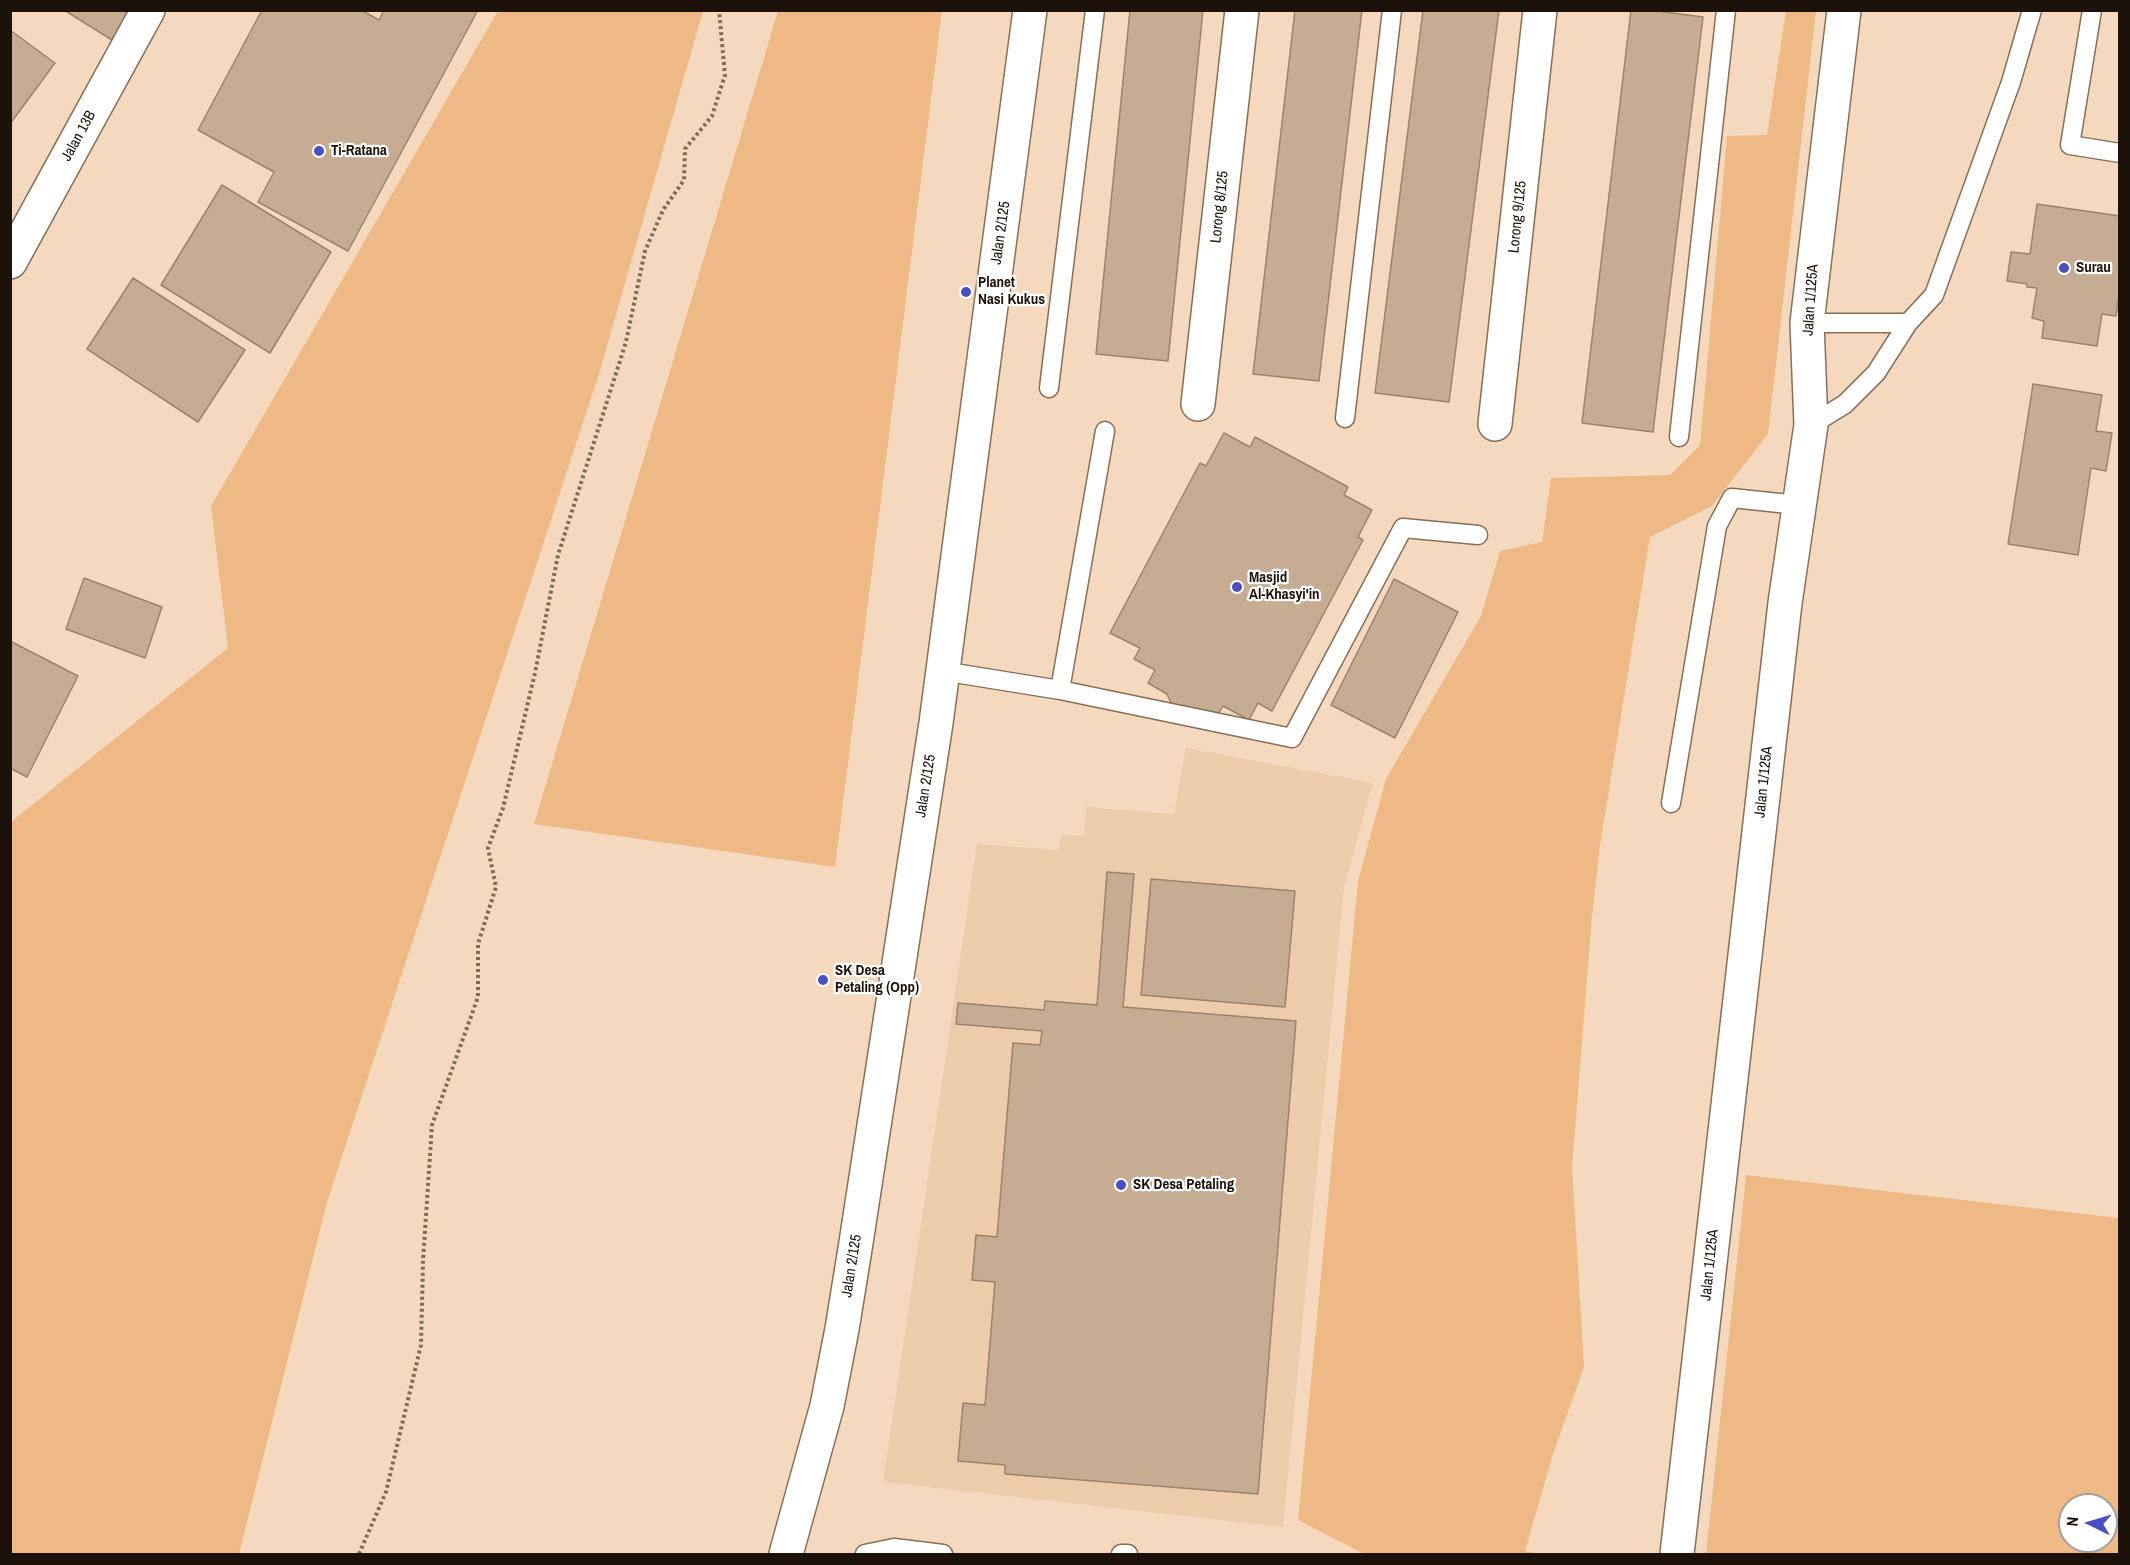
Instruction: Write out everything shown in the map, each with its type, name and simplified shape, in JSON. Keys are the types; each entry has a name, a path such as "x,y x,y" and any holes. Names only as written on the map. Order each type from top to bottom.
{"street":[{"name":"Jalan 13B","path":"10,262 148,10"},
{"name":"Jalan 2/125","path":"786,1554 827,1407 842,1329 942,671 1030,10"},
{"name":"Lorong 8/125","path":"1198,404 1242,10"},
{"name":"Lorong 9/125","path":"1495,424 1540,10"},
{"name":"Jalan 1/125A","path":"1677,1554 1798,505 1811,425 1807,323 1844,10"}],"lane":[{"path":"1049,388 1095,10"},
{"path":"1345,418 1392,10"},
{"path":"1679,437 1726,10"},
{"path":"1811,425 1845,404 1876,373 1908,323 1934,295 2011,82 2032,10"},
{"path":"2092,10 2070,145 2120,153"},
{"path":"1807,323 1908,323"},
{"path":"1060,690 1106,430"},
{"path":"1671,803 1717,526 1732,498 1798,505"},
{"path":"942,671 1060,690 1292,738 1403,528 1478,535"},
{"path":"866,1554 894,1548 943,1554"},
{"path":"1121,1554 1128,1554"}],"path":[{"path":"359,1554 386,1492 421,1345 423,1261 432,1125 477,997 478,944 496,887 488,848 503,808 535,673 558,555 626,342 645,250 663,210 684,180 685,149 712,116 725,75 719,10"}],"shaded area":[{"path":"498,11 703,11 599,374 327,1202 239,1554 11,1554 11,822 228,648 211,506"},
{"path":"778,11 942,11 835,867 534,824"},
{"path":"1786,11 1816,11 1768,434 1712,506 1650,537 1600,845 1592,916 1572,1167 1584,1367 1553,1454 1525,1551 1540,1554 1364,1554 1298,1520 1358,881 1386,779 1481,616 1500,551 1542,542 1551,478 1670,475 1700,445 1727,136 1767,135"},
{"name":"SK Desa Petaling","path":"1186,748 1373,783 1344,887 1283,1527 883,1482 977,844 1059,850 1061,835 1084,836 1086,807 1174,814"},
{"path":"1746,1175 2119,1218 2119,1554 1706,1554"}],"building":[{"path":"64,10 130,10 112,40"},
{"name":"Ti-Ratana","path":"262,10 361,10 379,20 384,10 478,10 348,251 258,202 274,172 198,130"},
{"path":"1130,10 1203,10 1168,361 1096,354"},
{"path":"1295,10 1362,10 1319,381 1253,374"},
{"path":"1423,10 1499,10 1449,402 1375,393"},
{"path":"1631,10 1650,10 1703,17 1653,432 1582,423"},
{"path":"10,30 55,63 10,124"},
{"path":"222,185 331,252 270,353 161,285"},
{"name":"Surau","path":"2037,204 2120,216 2120,301 2118,301 2116,316 2102,314 2097,346 2042,338 2044,321 2032,318 2037,288 2007,281 2011,252 2030,254"},
{"path":"133,278 245,350 198,422 87,349"},
{"path":"2033,384 2102,395 2096,431 2112,433 2106,471 2091,468 2078,555 2008,544"},
{"name":"Masjid Al-Khasyi'in","path":"1224,433 1250,447 1255,437 1348,487 1344,495 1372,510 1358,537 1363,540 1272,711 1258,703 1249,720 1223,706 1215,720 1174,710 1167,694 1148,683 1155,670 1134,659 1140,648 1110,633 1200,463 1206,466"},
{"path":"84,578 162,607 145,658 66,629"},
{"path":"1394,579 1458,612 1395,738 1331,705"},
{"path":"10,641 78,676 27,777 10,768"},
{"path":"1107,872 1134,874 1123,1007 1296,1021 1258,1494 1005,1474 1005,1465 958,1461 963,1403 985,1405 995,1282 972,1280 976,1235 997,1237 1013,1043 1040,1045 1042,1031 956,1024 958,1003 1044,1010 1045,1001 1097,1005"},
{"path":"1151,879 1295,891 1285,1007 1141,995"}],"place":[{"name":"Ti-Ratana","path":"319,151"},
{"name":"Surau","path":"2064,268"},
{"name":"Planet Nasi Kukus","path":"966,292"},
{"name":"Masjid Al-Khasyi'in","path":"1237,587"},
{"name":"SK Desa Petaling (Opp)","path":"823,980"},
{"name":"SK Desa Petaling","path":"1121,1185"}]}
